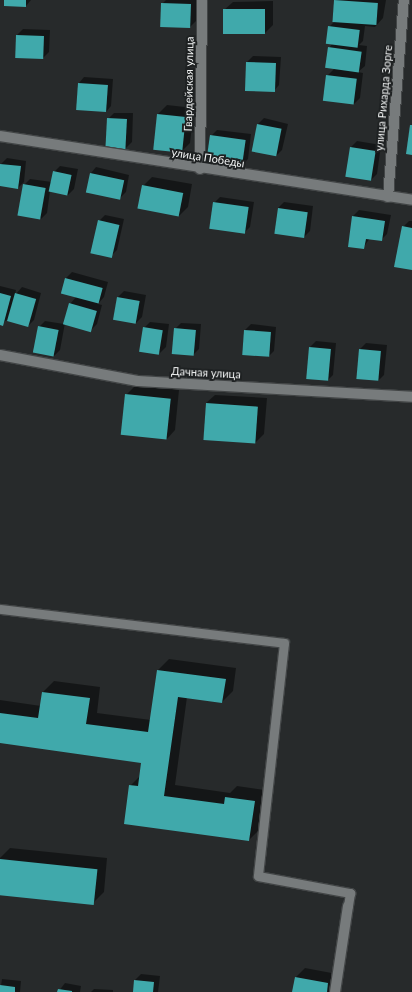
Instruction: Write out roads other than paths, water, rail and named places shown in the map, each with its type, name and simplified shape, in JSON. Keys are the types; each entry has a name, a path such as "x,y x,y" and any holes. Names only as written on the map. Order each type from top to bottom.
{"street":[{"name":"Гвардейская улица","path":"200,169 202,0"},
{"name":"улица Рихарда Зорге","path":"388,197 404,0"},
{"name":"улица Победы","path":"0,136 200,169 412,200"},
{"name":"Дачная улица","path":"0,355 138,381 412,397"},
{"path":"335,992 348,906"}],"lane":[{"path":"0,609 284,642 258,876 350,893 348,906"}]}
